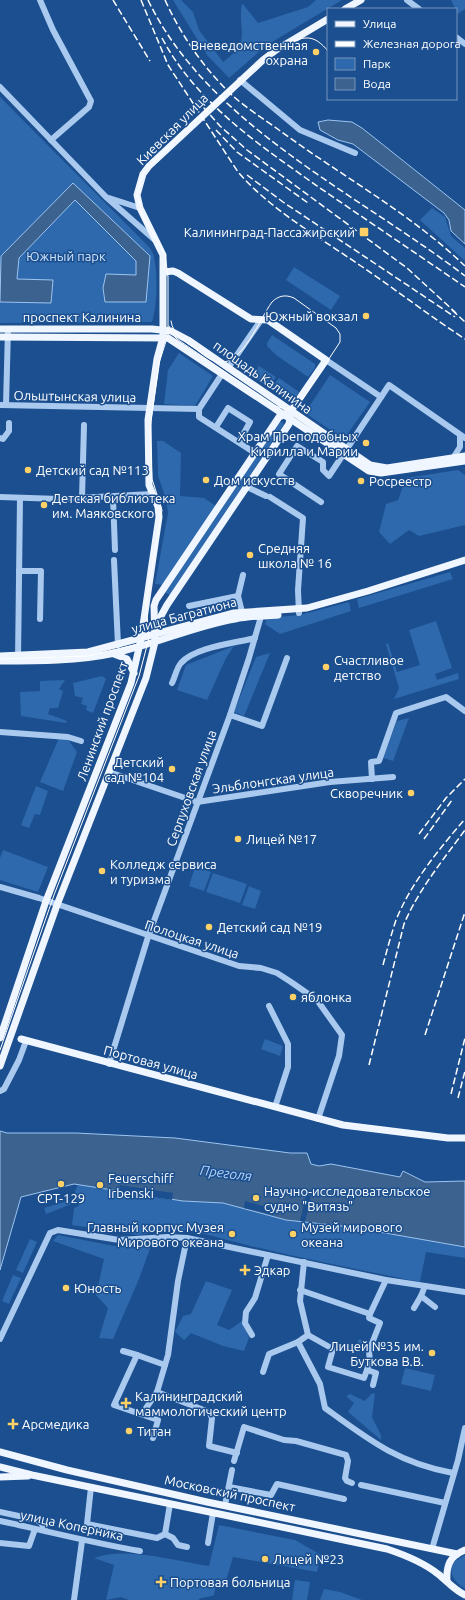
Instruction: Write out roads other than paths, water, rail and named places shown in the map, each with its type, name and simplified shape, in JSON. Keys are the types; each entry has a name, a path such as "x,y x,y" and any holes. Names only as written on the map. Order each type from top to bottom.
{"main road":[{"path":"347,8 362,0"},
{"name":"Киевская улица","path":"163,329 163,255 159,244 140,208 137,195 141,178 146,169 240,80 276,50 327,21"},
{"path":"164,272 173,271 178,273 251,319 268,320 326,360"},
{"name":"проспект Калинина","path":"0,329 163,329"},
{"name":"Ленинский проспект","path":"0,1038 46,901 134,673 140,646 159,518 158,506 152,494 150,485 150,408 157,359 163,337 163,329"},
{"name":"площадь Калинина","path":"163,329 178,334 228,368 288,415 344,452 369,471 381,473 465,461"},
{"name":"проспект Калинина","path":"0,337 163,337"},
{"path":"163,337 177,343 222,374 288,415"},
{"name":"Ленинский проспект","path":"156,625 167,606 289,424 288,415 326,360"},
{"name":"Ленинский проспект","path":"0,1066 57,905 146,678 155,638 156,625 154,606 158,597 279,417 288,415"},
{"name":"площадь Калинина","path":"344,452 370,465 381,468 465,456"},
{"name":"улица Багратиона","path":"298,611 368,591 465,560"},
{"name":"улица Багратиона","path":"0,656 18,659 76,659 113,654 140,646 155,638 242,612 261,613 298,611 353,600 465,565"},
{"name":"улица Багратиона","path":"0,661 76,653 141,639 155,638 261,613"},
{"path":"113,654 128,659 134,673"},
{"path":"6,1050 23,1040 14,1027"},
{"name":"Портовая улица","path":"23,1040 343,1126 448,1138 465,1138"},
{"name":"Московский проспект","path":"0,1452 67,1470 162,1492 457,1554"},
{"name":"Московский проспект","path":"0,1467 91,1488 387,1549 406,1555 428,1567 465,1596"},
{"path":"0,1477 32,1475"},
{"path":"160,1501 162,1492"},
{"path":"447,1581 446,1570 448,1564 457,1554 465,1550"}],"street":[{"path":"40,0 53,30 91,101 90,107 51,140"},
{"path":"407,0 418,8"},
{"path":"457,38 465,44"},
{"path":"240,80 300,130 354,153"},
{"path":"0,87 106,197 159,244"},
{"path":"106,197 140,208"},
{"path":"228,368 261,320"},
{"path":"3,405 8,329"},
{"path":"326,360 381,396"},
{"path":"222,374 199,409 199,417 255,453"},
{"path":"321,502 279,474 282,468 297,446 323,462 323,470 330,476 344,452 389,385 463,436 460,447 453,458"},
{"name":"Ольштынская улица","path":"3,405 199,409"},
{"path":"216,427 228,408 250,422 239,442"},
{"path":"0,438 3,438 9,431 9,423"},
{"path":"82,498 84,425"},
{"path":"247,487 268,496 303,518 298,611"},
{"path":"0,497 82,498 152,494"},
{"path":"113,496 115,550"},
{"path":"18,659 20,498"},
{"path":"114,560 118,645"},
{"path":"19,571 41,571 40,619"},
{"path":"242,612 238,596 243,575"},
{"path":"189,606 238,596"},
{"name":"Серпуховская улица","path":"109,1064 148,937 230,715 255,638 261,613"},
{"path":"172,683 181,663 190,656 212,647 255,638"},
{"path":"230,715 262,726 287,658"},
{"path":"372,779 371,762 379,761 396,713 446,697 465,711"},
{"path":"0,732 68,737 81,740"},
{"name":"Эльблонгская улица","path":"109,772 197,802 330,782 393,777"},
{"name":"Полоцкая улица","path":"0,887 239,966 261,968 277,973 318,1000 342,1035 340,1052 318,1119"},
{"path":"269,1006 288,1044 288,1067 275,1107"},
{"path":"0,1025 7,1020"},
{"path":"0,1091 4,1088 19,1060 23,1040"},
{"path":"0,1339 50,1233 58,1230 128,1240 168,1236 186,1238 386,1280 465,1292"},
{"path":"142,1414 158,1389 165,1365 173,1325 178,1281 186,1238"},
{"path":"252,1336 246,1323 246,1312 255,1298 268,1255"},
{"path":"304,1262 300,1301 308,1335 333,1349 328,1367 364,1378 370,1362 370,1351 380,1323 369,1318 386,1280"},
{"path":"414,1308 425,1286"},
{"path":"300,1290 370,1314"},
{"path":"421,1296 435,1307"},
{"path":"263,1372 269,1354 298,1342 308,1335"},
{"path":"298,1342 320,1384 325,1408 375,1444 396,1456 421,1465 454,1473"},
{"path":"123,1351 165,1365"},
{"path":"137,1355 114,1405 158,1420 153,1438"},
{"path":"367,1370 376,1373 372,1385"},
{"path":"158,1389 209,1412 212,1418 209,1446 238,1454"},
{"path":"234,1461 238,1454 244,1427 284,1440 296,1441 346,1455 348,1461 345,1478 347,1481 352,1483"},
{"path":"432,1549 454,1473 465,1428"},
{"path":"225,1505 232,1470"},
{"name":"Московский проспект","path":"229,1487 271,1495 277,1484 344,1499"},
{"path":"361,1485 445,1503"},
{"path":"91,1488 87,1524 157,1538 165,1534"},
{"path":"165,1534 170,1504"},
{"path":"0,1512 37,1520 46,1531"},
{"path":"208,1543 213,1513"},
{"name":"улица Коперника","path":"0,1521 82,1541 140,1551"},
{"path":"0,1543 29,1546 35,1529"},
{"path":"165,1534 173,1538 178,1545 187,1547"},
{"path":"74,1600 82,1541"}],"water":[{"path":"328,120 352,122 362,128 465,210 465,244 451,231 449,220 444,213 353,144 338,140 320,130 318,122"},
{"path":"73,183 150,256 146,302 105,302 103,288 106,274 136,275 136,261 75,200 19,258 17,279 53,280 51,303 0,302 1,256"},
{"name":"Преголя","path":"0,1131 7,1133 76,1133 175,1138 290,1153 307,1153 311,1164 319,1166 331,1164 400,1177 403,1171 425,1182 465,1181 465,1247 351,1227 286,1220 223,1203 183,1201 74,1184 21,1197 0,1270"}],"tram line":[{"path":"0,1050 54,895 139,676 149,638 146,603 162,510 152,479 150,429 159,363 168,335 168,277 165,254 143,217 137,195 143,174 149,166 202,114 248,72 270,55 289,43 305,38 315,40 327,50"},
{"path":"169,326 172,334 177,339 275,406 286,409 294,407 302,400 340,342 340,334 336,328 294,298 288,296 279,297 272,302 250,340 235,357 227,361 219,362 209,359 203,355 177,334 171,321"},
{"path":"0,659 88,656 138,644 149,631"}],"railway":[{"path":"113,0 150,61"},
{"path":"141,0 168,65 238,172 251,186 296,223 361,266 465,339"},
{"path":"148,0 175,44 208,84 247,121 334,186 424,246 465,276"},
{"path":"165,0 178,26 194,51 212,75 233,96 302,147 398,212 444,247 465,266"},
{"path":"162,38 176,62 193,83 232,122 275,156 320,188 465,287"},
{"path":"197,100 220,126 247,150 407,268 456,313"},
{"path":"216,130 237,152 308,203"},
{"path":"247,175 283,202 455,317"},
{"path":"452,310 465,322"},
{"path":"419,834 446,798 465,779"},
{"path":"424,839 452,800"},
{"path":"383,965 396,920 409,893 426,867 465,819"},
{"path":"369,1065 404,924 424,887 465,830"},
{"path":"425,1035 465,912"},
{"path":"451,1094 465,1038"},
{"path":"458,1098 465,1071"}],"place":[{"name":"Вневедомственная охрана","path":"316,52"},
{"name":"Калининград-Пассажирский","path":"364,232"},
{"name":"Южный вокзал","path":"366,316"},
{"name":"Храм Преподобных Кирилла и Марии","path":"366,443"},
{"name":"Детский сад №113","path":"28,470"},
{"name":"Дом искусств","path":"206,480"},
{"name":"Росреестр","path":"361,481"},
{"name":"Детская библиотека им. Маяковского","path":"44,505"},
{"name":"Средняя школа № 16","path":"250,555"},
{"name":"Счастливое детство","path":"326,667"},
{"name":"Детский сад №104","path":"172,769"},
{"name":"Скворечник","path":"411,793"},
{"name":"Лицей №17","path":"238,839"},
{"name":"Колледж сервиса и туризма","path":"102,871"},
{"name":"Детский сад №19","path":"209,927"},
{"name":"яблонка","path":"293,997"},
{"name":"СРТ-129","path":"61,1184"},
{"name":"Feuerschiff Irbenski","path":"100,1185"},
{"name":"Научно-исследовательское судно \"Витязь\"","path":"256,1198"},
{"name":"Главный корпус Музея Мирового океана","path":"232,1234"},
{"name":"Музей мирового океана","path":"293,1234"},
{"name":"Эдкар","path":"245,1270"},
{"name":"Юность","path":"66,1288"},
{"name":"Лицей №35 им. Буткова В.В.","path":"432,1353"},
{"name":"Калининградский маммологический центр","path":"126,1403"},
{"name":"Арсмедика","path":"13,1424"},
{"name":"Титан","path":"129,1431"},
{"name":"Лицей №23","path":"265,1559"},
{"name":"Портовая больница","path":"161,1582"}],"park label":[{"name":"Южный парк","path":"66,256"}]}
